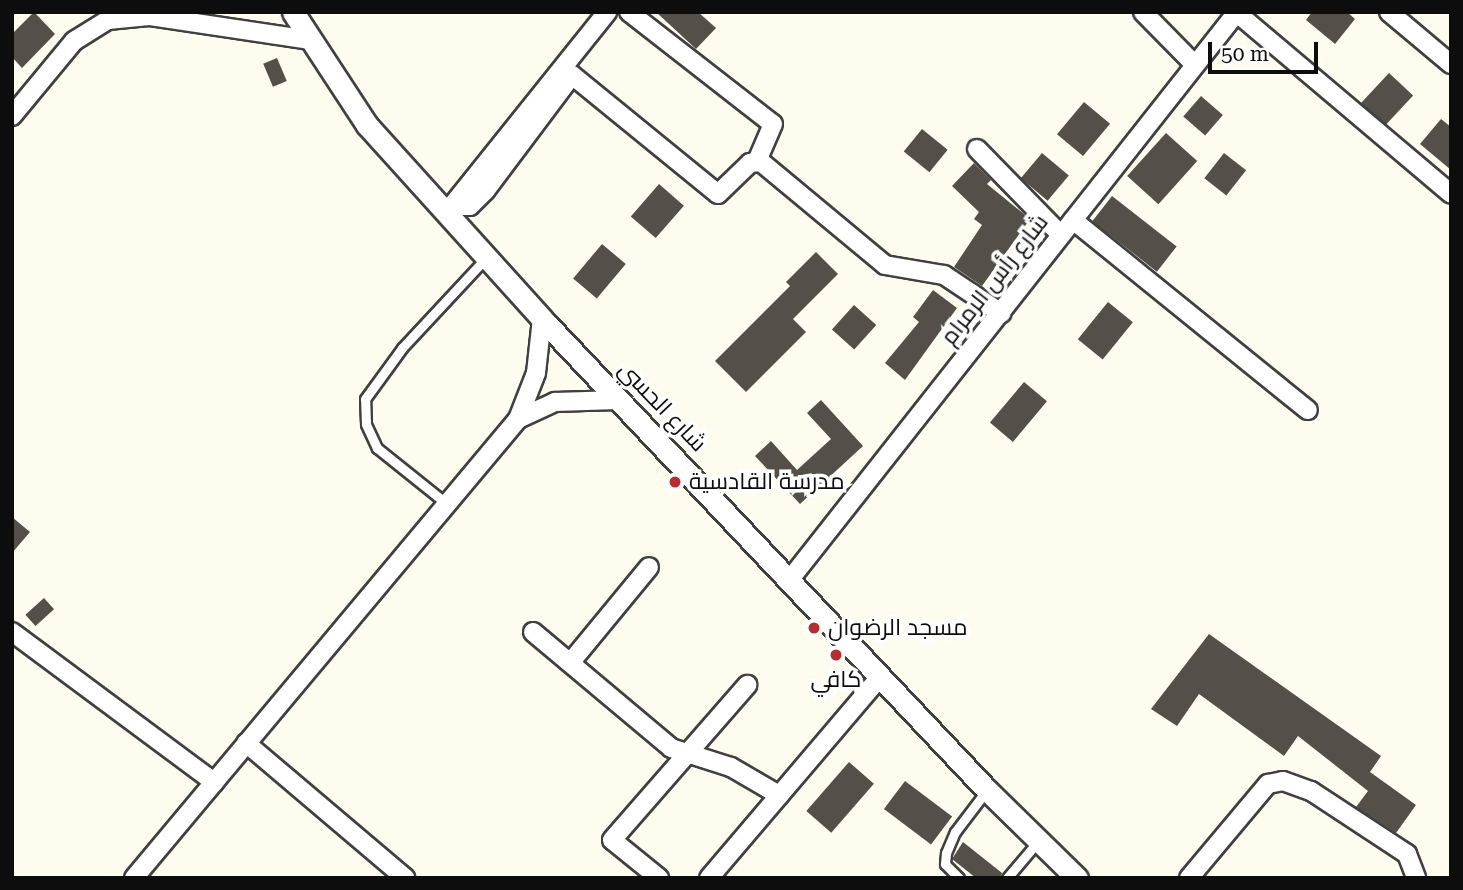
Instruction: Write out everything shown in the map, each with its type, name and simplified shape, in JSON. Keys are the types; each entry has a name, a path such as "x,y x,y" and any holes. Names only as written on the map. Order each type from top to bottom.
{"street":[{"name":"شارع الحسي","path":"293,12 367,125 450,210 486,258 541,319 791,578 987,790 1077,878"},
{"path":"450,210 470,206 485,191 572,75 607,12"},
{"path":"450,210 597,34 623,12"},
{"path":"572,75 718,194 757,161 773,124 629,12"},
{"path":"1143,12 1195,65"},
{"path":"1389,12 1451,64"},
{"path":"1237,13 1451,194"},
{"name":"شارع رأس الرمرام","path":"791,578 1237,13"},
{"path":"12,116 74,41 108,20 149,16 310,40"},
{"path":"977,149 1061,235"},
{"path":"757,161 885,265 944,275 1001,313"},
{"path":"1073,220 1308,411"},
{"path":"134,878 518,419 536,373 541,319"},
{"path":"518,419 555,402 618,400"},
{"path":"570,663 649,567"},
{"path":"12,632 214,782"},
{"path":"533,632 671,748 731,767 779,795"},
{"path":"709,878 880,677"},
{"path":"659,878 612,840 747,685"},
{"path":"246,743 405,878"},
{"path":"1189,878 1268,784 1283,781 1311,790 1407,854 1416,878"}],"lane":[{"path":"447,504 377,448 366,424 365,399 402,348 486,258"},
{"path":"959,878 945,864 946,853 955,832 987,790"},
{"path":"1007,878 1040,839"}],"building":[{"path":"34,12 55,34 22,68 12,57 12,34"},
{"path":"656,12 698,12 716,28 696,49"},
{"path":"1312,12 1347,12 1355,19 1335,44 1306,20"},
{"path":"277,58 287,81 273,87 263,64"},
{"path":"1389,73 1413,96 1385,125 1361,103"},
{"path":"1201,96 1223,115 1205,135 1183,116"},
{"path":"1084,102 1110,124 1083,156 1057,134"},
{"path":"1441,119 1451,127 1451,170 1420,144"},
{"path":"922,129 948,150 929,172 904,152"},
{"path":"1166,133 1197,161 1158,204 1127,176"},
{"path":"1042,153 1069,175 1048,201 1021,178"},
{"path":"1224,153 1246,170 1226,195 1204,178"},
{"path":"974,163 991,180 987,184 1030,219 982,286 954,267 982,225 974,219 979,212 952,186"},
{"path":"659,184 684,206 656,238 631,216"},
{"path":"1112,196 1177,246 1157,272 1092,221"},
{"path":"602,244 626,264 597,298 573,278"},
{"path":"816,252 838,274 793,319 806,332 746,392 715,361 790,286 786,282"},
{"path":"933,290 957,308 905,380 885,363 919,322 913,317"},
{"path":"1108,302 1133,322 1103,359 1078,339"},
{"path":"854,305 876,325 854,350 832,330"},
{"path":"1024,382 1047,401 1013,442 990,423"},
{"path":"821,400 863,446 800,504 755,456 771,441 797,470 831,439 807,413"},
{"path":"12,517 30,532 12,553"},
{"path":"44,598 54,609 35,626 25,615"},
{"path":"1209,634 1381,756 1370,772 1416,805 1396,833 1356,807 1368,791 1298,736 1284,756 1199,694 1177,726 1151,709"},
{"path":"849,762 874,784 831,833 806,811"},
{"path":"905,781 952,817 931,844 884,809"},
{"path":"963,842 1002,873 1000,878 976,878 952,859"}],"place":[{"name":"مدرسة القادسية","path":"675,482"},
{"name":"مسجد الرضوان","path":"814,628"},
{"name":"كافي","path":"836,655"}]}
